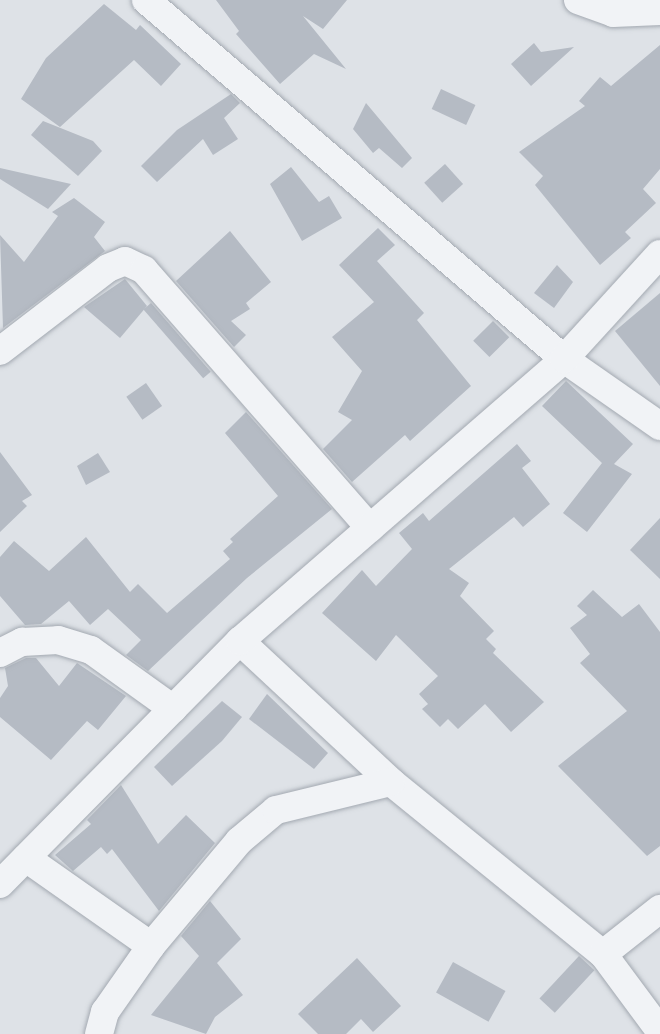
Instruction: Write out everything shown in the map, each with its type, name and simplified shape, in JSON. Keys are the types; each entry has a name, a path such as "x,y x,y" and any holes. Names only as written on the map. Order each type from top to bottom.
{"street":[{"path":"146,0 564,359 660,426"},
{"path":"578,0 613,13 660,11"},
{"path":"0,884 240,641 564,359 660,254"},
{"path":"0,351 108,268 125,261 144,270 370,528"},
{"path":"0,653 22,642 58,640 91,650 173,709"},
{"path":"240,641 391,782 603,954 660,1031"},
{"path":"99,1034 105,1012 151,946 239,841 276,810 391,782"},
{"path":"26,858 151,946"},
{"path":"603,954 660,909"}],"building":[{"path":"216,0 347,0 323,29 303,16 346,69 314,54 280,84 236,34 239,31"},
{"path":"104,4 136,30 140,25 181,64 161,86 134,60 60,127 21,99 46,58"},
{"path":"534,43 541,52 574,47 531,86 511,64"},
{"path":"660,45 660,169 643,189 656,203 625,232 631,238 600,265 535,185 543,176 519,152 585,106 579,101 600,77 611,86"},
{"path":"441,89 475,105 466,125 432,109"},
{"path":"231,94 240,103 224,118 238,139 213,155 203,139 157,182 141,166 177,130"},
{"path":"366,103 412,158 402,168 379,148 373,153 353,129"},
{"path":"43,121 93,141 102,151 78,176 31,135"},
{"path":"445,164 463,184 442,203 424,183"},
{"path":"291,167 319,202 329,196 342,218 302,241 270,184"},
{"path":"0,168 71,184 48,209 0,179"},
{"path":"74,198 105,222 94,237 105,251 3,328 0,235 24,262 58,216 52,212"},
{"path":"378,228 395,245 377,261 424,313 417,320 471,386 410,441 405,435 352,482 323,449 352,420 338,412 362,371 332,337 374,302 339,265"},
{"path":"230,231 271,282 246,303 250,309 231,321 246,335 234,347 176,281"},
{"path":"557,265 573,282 554,308 534,293"},
{"path":"125,279 147,306 120,338 84,307"},
{"path":"660,293 660,386 615,331"},
{"path":"151,303 211,372 203,378 143,310"},
{"path":"493,321 509,337 489,357 473,341"},
{"path":"566,381 633,444 614,464 632,474 587,532 563,513 602,463 542,406"},
{"path":"146,383 162,406 142,420 126,397"},
{"path":"246,412 332,509 247,578 148,671 126,655 141,640 108,609 90,625 69,601 41,624 25,625 0,596 0,557 14,541 49,571 86,537 130,592 138,584 167,613 230,559 223,551 233,542 230,539 278,496 225,433"},
{"path":"517,444 531,461 522,468 550,504 523,527 514,517 449,569 469,583 460,596 494,631 486,639 496,649 493,653 544,702 511,732 485,704 458,729 448,719 440,727 422,709 428,704 419,694 438,676 396,635 376,661 322,613 362,570 376,586 412,549 399,533 423,513 429,521"},
{"path":"0,452 32,495 22,501 27,506 0,532"},
{"path":"98,453 110,472 86,485 77,466"},
{"path":"660,518 660,579 630,550"},
{"path":"593,590 622,617 639,604 660,632 660,846 647,856 558,766 627,711 580,663 590,654 570,628 587,615 577,606"},
{"path":"26,658 36,658 59,686 77,663 126,696 98,730 87,721 51,760 0,717 0,698 8,686 5,668"},
{"path":"267,694 328,753 314,769 249,719"},
{"path":"222,701 242,717 222,741 172,786 154,767"},
{"path":"121,785 158,844 186,815 215,843 159,911 112,849 107,854 101,847 73,871 55,855 91,824 87,820"},
{"path":"210,901 241,939 217,963 243,995 215,1017 206,1034 151,1015 199,956 181,936"},
{"path":"579,956 594,970 555,1013 539,998"},
{"path":"357,958 401,1006 373,1032 361,1019 346,1034 318,1034 298,1014"},
{"path":"453,962 505,991 489,1022 436,993"}]}
